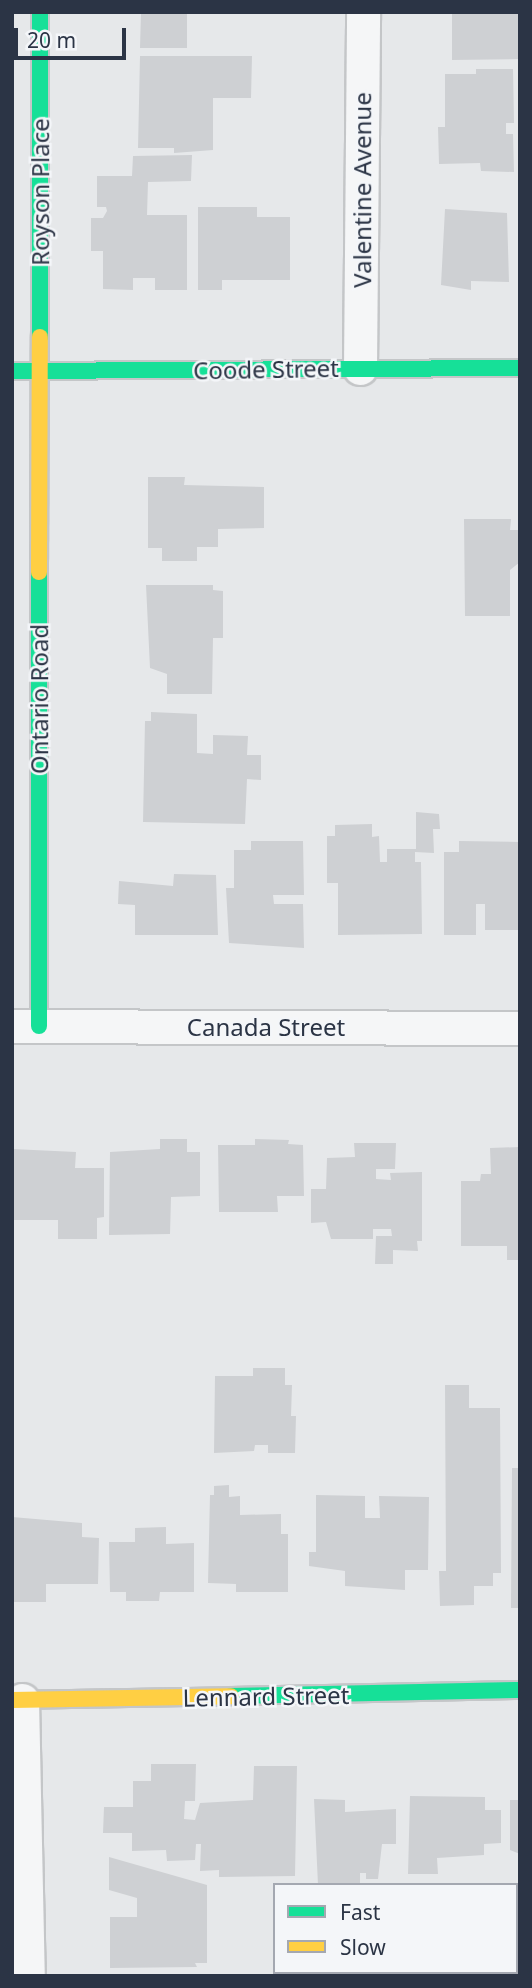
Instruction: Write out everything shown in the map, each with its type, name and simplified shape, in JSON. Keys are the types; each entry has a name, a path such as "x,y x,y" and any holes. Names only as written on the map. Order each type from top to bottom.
{"street":[{"name":"Royson Place","path":"40,12 40,372"},
{"name":"Valentine Avenue","path":"360,368 363,12"},
{"name":"Coode Street","path":"12,371 520,368"},
{"name":"Ontario Road","path":"26,1026 40,372"},
{"name":"Canada Street","path":"26,1026 520,1028"},
{"name":"Lennard Street","path":"17,1700 520,1690"},
{"path":"17,1700 27,1976"}],"building":[{"path":"141,12 187,12 187,48 140,48"},
{"path":"452,12 520,12 520,59 452,60"},
{"path":"140,56 252,56 251,98 213,98 213,150 174,153 174,148 138,148"},
{"path":"476,69 513,69 514,123 506,123 506,134 513,134 514,172 481,171 480,163 439,164 438,127 445,127 445,74 476,74"},
{"path":"192,155 191,181 148,182 147,215 187,215 187,290 155,290 155,278 133,278 133,290 103,289 103,251 91,251 91,218 103,218 107,211 106,207 97,207 97,176 132,176 133,156"},
{"path":"198,207 257,207 257,217 290,217 290,280 222,280 222,290 198,290"},
{"path":"445,209 507,213 509,282 471,281 471,290 441,285"},
{"path":"148,477 185,477 184,485 264,487 264,528 218,529 218,547 197,547 197,561 162,561 162,548 148,548"},
{"path":"464,519 511,519 510,530 520,530 520,562 510,570 510,616 465,616"},
{"path":"146,585 213,585 213,590 223,591 223,638 213,638 212,694 167,694 167,674 150,668"},
{"path":"151,712 197,714 197,753 213,754 213,735 248,736 247,755 261,755 261,780 247,779 245,824 143,822 145,721 151,721"},
{"path":"416,812 439,814 440,829 433,829 434,853 415,852 415,862 421,862 422,934 338,935 338,883 327,883 327,836 335,836 335,825 372,824 372,837 379,836 380,862 387,862 387,849 416,849"},
{"path":"251,841 303,841 304,895 273,895 274,904 303,904 304,948 229,943 226,888 234,888 234,850 251,850"},
{"path":"459,841 520,842 520,930 485,930 485,904 476,904 476,935 444,935 444,852 459,852"},
{"path":"174,874 216,875 218,935 135,935 135,905 118,904 119,881 173,886"},
{"path":"160,1139 187,1139 187,1152 200,1152 200,1196 171,1197 170,1234 109,1235 110,1152 160,1149"},
{"path":"255,1139 289,1140 288,1144 303,1145 304,1196 277,1196 278,1212 219,1212 218,1145 255,1145"},
{"path":"354,1143 396,1143 395,1169 376,1169 376,1179 391,1180 390,1173 422,1172 422,1241 417,1241 418,1251 393,1250 393,1264 375,1264 376,1236 392,1236 391,1229 373,1229 373,1239 331,1239 326,1222 311,1223 311,1189 326,1189 327,1158 355,1157"},
{"path":"520,1147 520,1260 507,1260 507,1246 461,1246 461,1181 480,1181 481,1174 491,1174 490,1148"},
{"path":"12,1149 76,1152 75,1168 104,1168 104,1217 97,1218 97,1239 58,1239 58,1220 12,1220"},
{"path":"253,1368 285,1368 285,1385 292,1385 291,1416 296,1416 295,1453 268,1453 268,1445 255,1445 254,1451 214,1453 215,1376 253,1376"},
{"path":"445,1385 469,1385 469,1408 500,1408 501,1573 493,1573 493,1586 474,1586 474,1605 440,1606 439,1571 446,1571"},
{"path":"512,1468 520,1468 520,1608 511,1608"},
{"path":"229,1485 229,1497 240,1496 240,1515 281,1514 281,1534 288,1534 288,1592 236,1592 236,1584 208,1583 210,1495 214,1495 214,1486"},
{"path":"316,1495 365,1496 365,1518 380,1518 379,1496 429,1497 428,1570 405,1570 405,1590 345,1586 345,1571 309,1566 309,1552 316,1552"},
{"path":"12,1517 82,1523 82,1537 99,1538 98,1584 46,1584 46,1602 12,1602"},
{"path":"166,1527 166,1544 194,1543 194,1592 160,1592 159,1601 126,1601 126,1592 110,1592 109,1542 135,1542 135,1528"},
{"path":"151,1764 196,1764 195,1801 185,1801 184,1819 195,1820 200,1803 253,1800 254,1766 297,1766 295,1876 219,1877 219,1870 200,1871 201,1844 196,1844 195,1860 167,1861 166,1850 132,1851 132,1833 103,1833 104,1807 133,1807 133,1781 151,1781"},
{"path":"410,1796 485,1797 485,1810 501,1810 501,1843 484,1844 484,1855 437,1858 438,1874 408,1874"},
{"path":"314,1799 345,1800 345,1812 396,1809 396,1844 382,1844 378,1879 366,1879 366,1873 360,1873 360,1883 318,1883"},
{"path":"510,1800 520,1800 520,1854 510,1850"},
{"path":"109,1857 207,1885 207,1963 195,1963 197,1967 110,1968 110,1917 137,1917 137,1898 109,1890"}],"traffic: fast":[{"path":"40,12 40,337"},
{"path":"12,371 520,368"},
{"path":"39,572 39,1026"},
{"path":"231,1696 520,1690"}],"traffic: slow":[{"path":"39,572 40,337"},
{"path":"12,1700 231,1696"}]}
